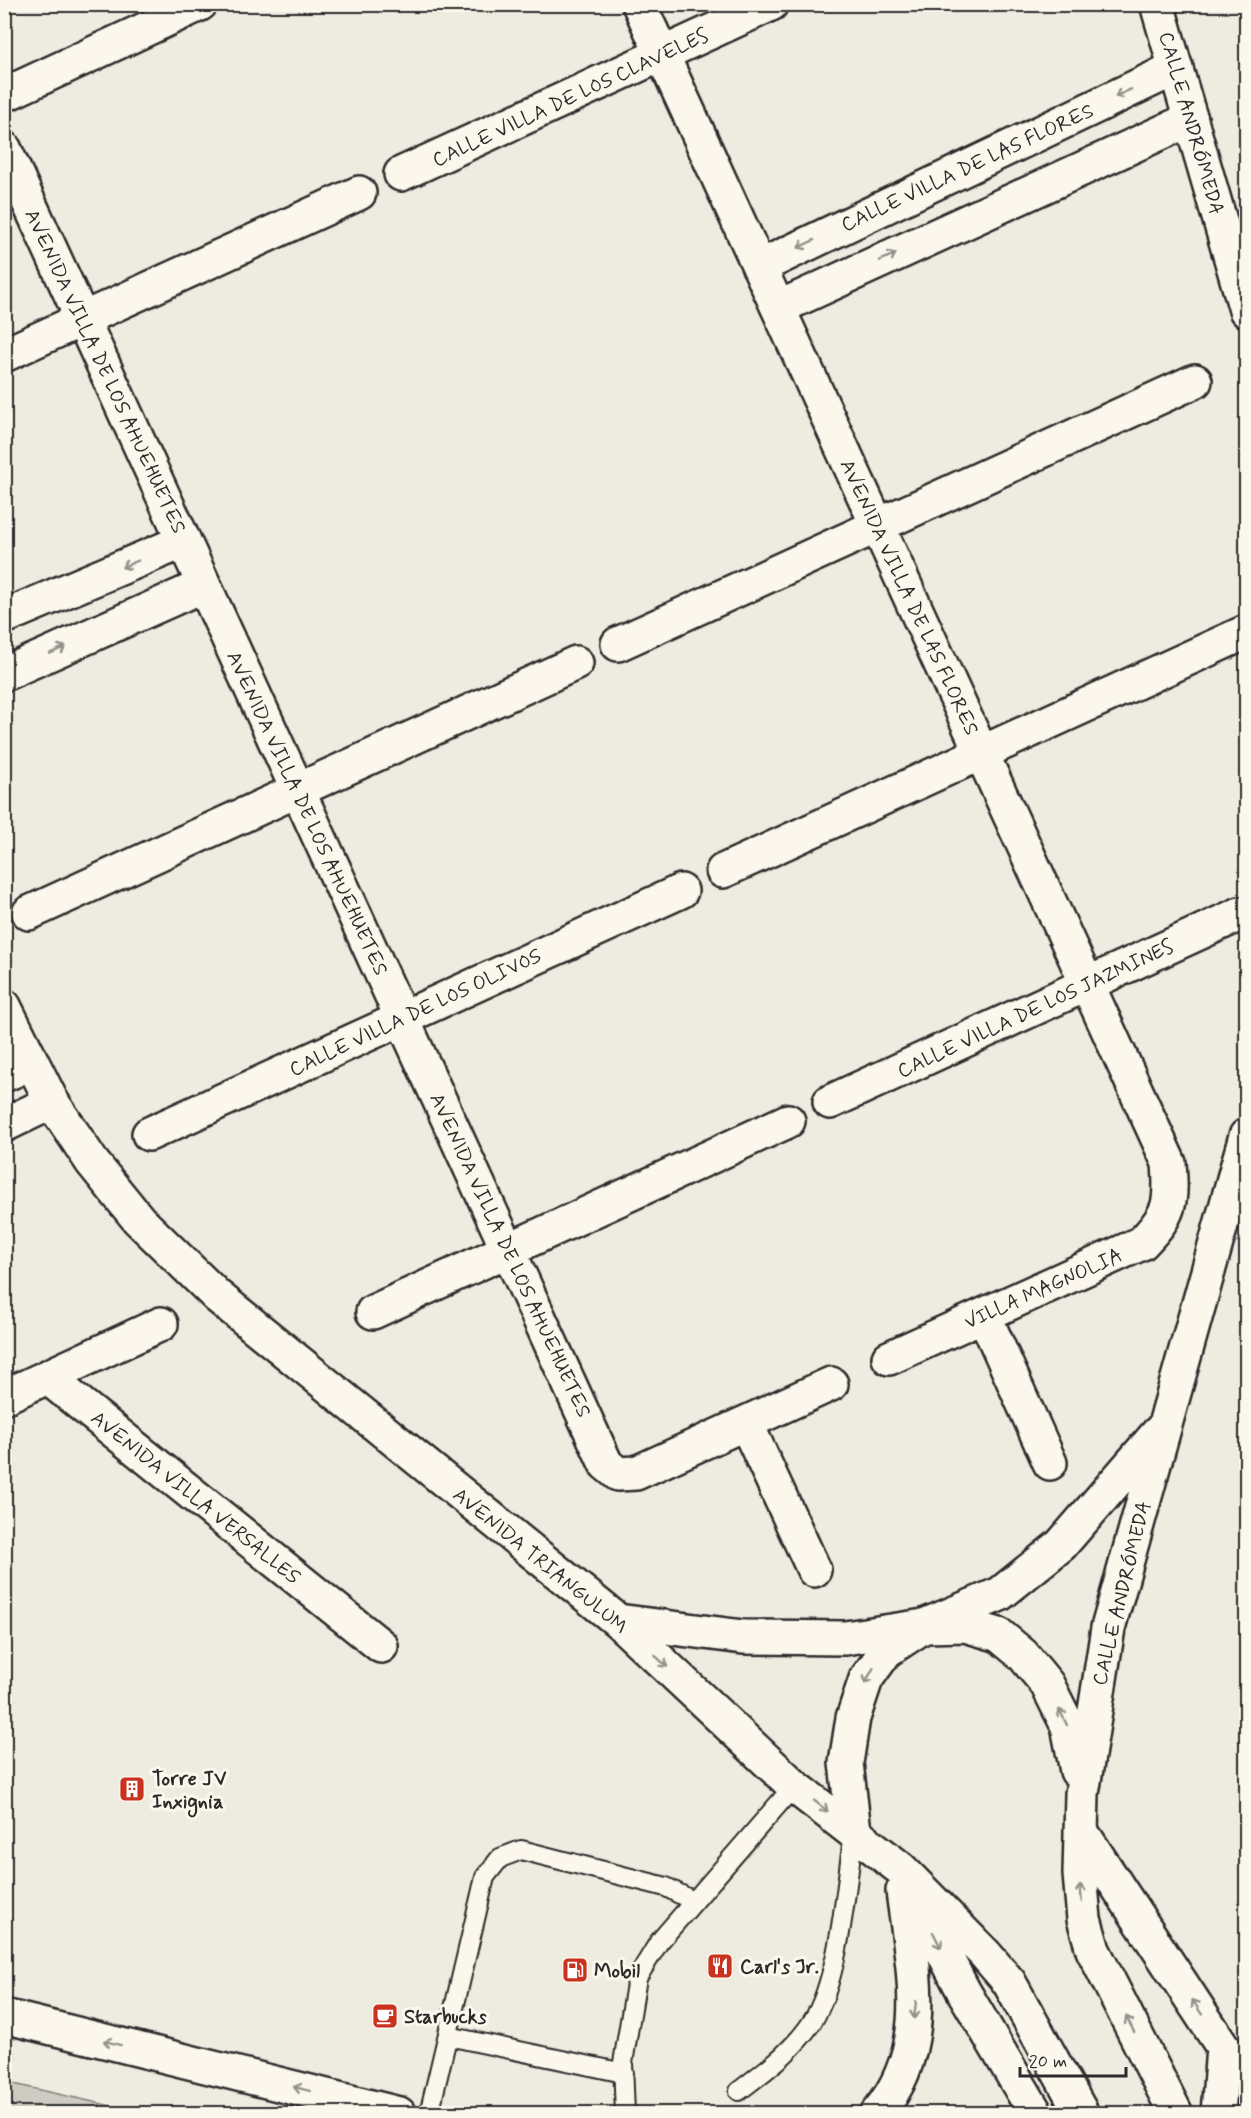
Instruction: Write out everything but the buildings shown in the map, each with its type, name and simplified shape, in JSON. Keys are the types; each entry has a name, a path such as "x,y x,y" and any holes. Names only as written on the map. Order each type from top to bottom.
{"street":[{"path":"4,95 200,4"},
{"name":"AVENIDA VILLA DE LAS FLORES","path":"639,4 1169,1162 1171,1192"},
{"name":"CALLE VILLA DE LOS CLAVELES","path":"401,174 771,4"},
{"name":"CALLE ANDRÓMEDA","path":"1157,4 1246,310"},
{"name":"CALLE VILLA DE LAS FLORES","path":"759,267 1176,68"},
{"path":"778,308 1191,119"},
{"name":"AVENIDA VILLA DE LOS AHUEHUETES","path":"4,148 606,1464 618,1474 636,1473 746,1423"},
{"path":"4,355 359,193"},
{"path":"618,644 1195,381"},
{"path":"4,617 184,541"},
{"path":"4,674 204,585"},
{"path":"723,871 1246,632"},
{"path":"28,913 576,663"},
{"name":"CALLE VILLA DE LOS OLIVOS","path":"149,1134 681,891"},
{"name":"CALLE VILLA DE LOS JAZMINES","path":"830,1102 1240,914"},
{"name":"AVENIDA TRIANGULUM","path":"4,1006 18,1069 52,1102 92,1162 139,1220 217,1296 618,1621 794,1786 901,1869 985,1954 1009,1982 1082,2114"},
{"path":"4,1125 52,1102"},
{"path":"373,1312 788,1121"},
{"name":"CALLE ANDRÓMEDA","path":"1176,2114 1093,1950 1084,1919 1080,1874 1082,1794 1108,1628 1246,1136"},
{"name":"VILLA MAGNOLIA","path":"890,1358 1143,1243 1163,1222 1171,1192"},
{"path":"984,1315 1050,1463"},
{"path":"4,1396 161,1324"},
{"name":"AVENIDA VILLA VERSALLES","path":"47,1377 381,1646"},
{"path":"814,1570 746,1423 831,1384"},
{"path":"854,1831 846,1763 853,1718 866,1679 885,1651 924,1626 1000,1594 1060,1545 1163,1427"},
{"path":"618,1621 743,1637 845,1638 924,1626 965,1625 999,1635 1023,1655 1047,1684 1068,1726 1082,1794"},
{"path":"1081,1831 1235,2058 1218,2114"},
{"path":"877,2114 906,2067 917,2002 901,1869"},
{"path":"901,1869 964,1992 1036,2114"},
{"path":"4,2016 399,2114"}],"lane":[{"path":"625,2114 624,2073 637,1978 658,1942 794,1786"},
{"path":"739,2091 779,2061 812,2022 828,1991 854,1831"},
{"path":"429,2114 485,1877 500,1858 521,1850 666,1887 693,1901"},
{"path":"448,2036 624,2073"}],"shaded area":[{"path":"5,2082 142,2113 5,2113"}],"place":[{"name":"Torre JV Inxignia","path":"132,1789"},
{"name":"Carl's Jr.","path":"720,1966"},
{"name":"Mobil","path":"575,1970"},
{"name":"Starbucks","path":"385,2016"}]}
